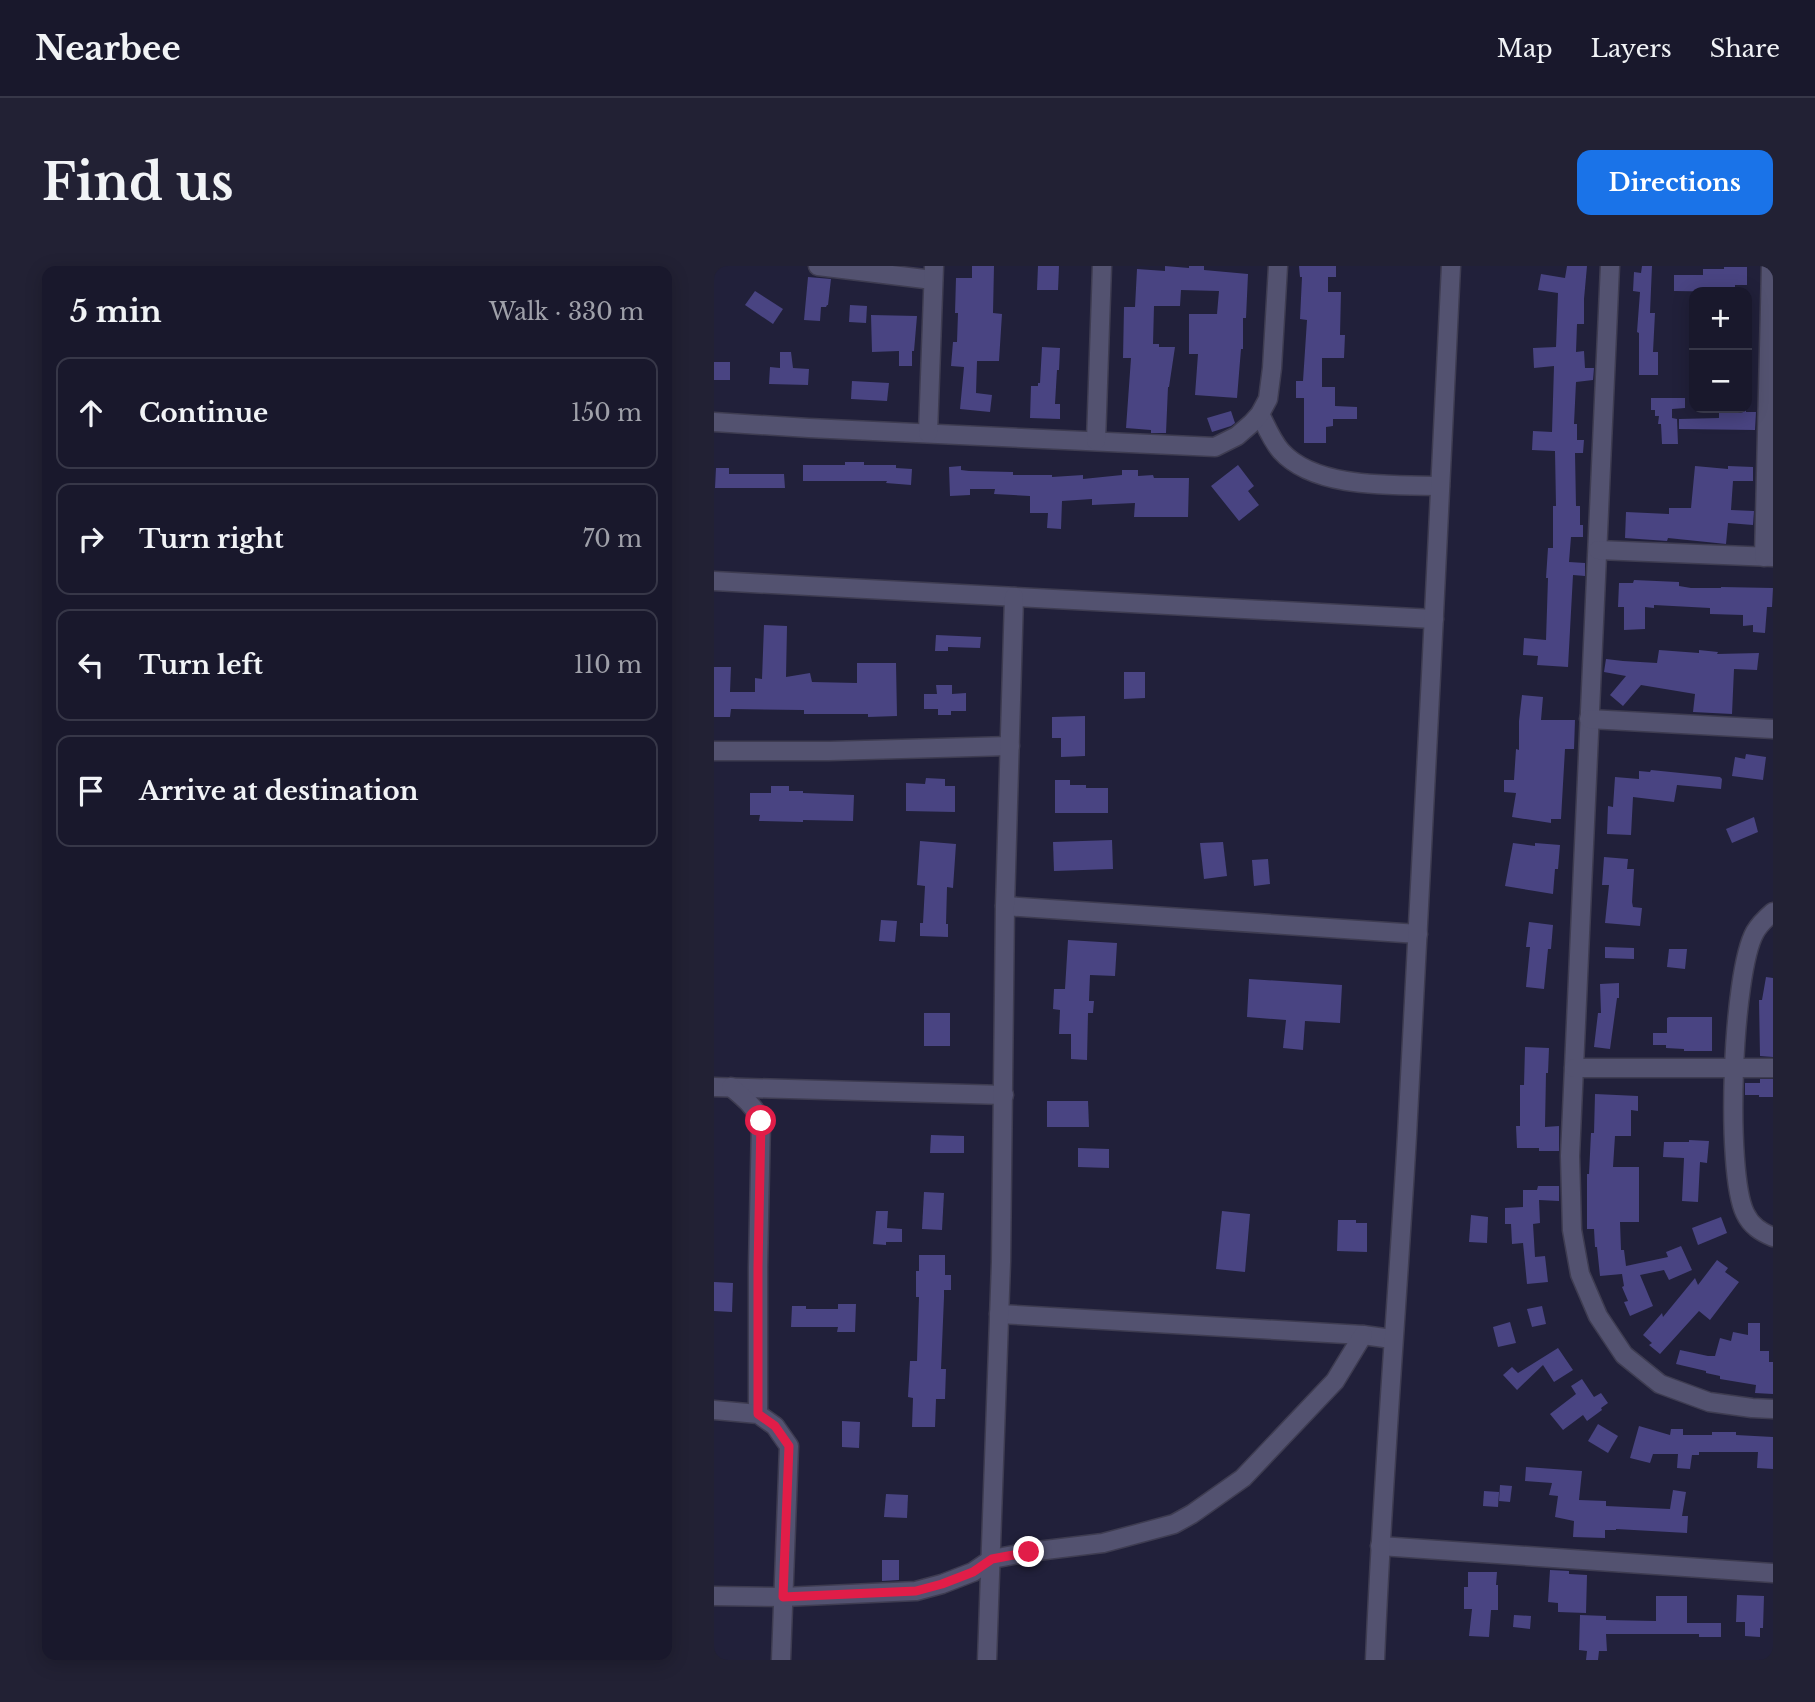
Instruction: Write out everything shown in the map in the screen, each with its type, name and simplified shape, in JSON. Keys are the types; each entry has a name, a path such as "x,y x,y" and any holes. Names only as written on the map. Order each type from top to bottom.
{"street":[{"path":"818,266 933,273 928,433"},
{"path":"1096,441 1102,266"},
{"path":"714,422 1215,446 1237,436 1260,414 1268,399 1278,266"},
{"path":"1375,1660 1418,934 1451,266"},
{"path":"1610,266 1570,1156 1572,1230 1580,1274 1598,1316 1625,1355 1660,1384 1709,1402 1773,1409"},
{"path":"1598,550 1769,557 1771,266"},
{"path":"1260,414 1282,453 1324,478 1440,486"},
{"path":"714,580 1434,619"},
{"path":"987,1660 999,1314 1005,906 1014,597"},
{"path":"1589,719 1773,729"},
{"path":"714,751 1010,746"},
{"path":"1005,906 1418,934"},
{"path":"1773,912 1755,933 1742,974 1734,1068 1735,1155 1740,1199 1746,1216 1752,1223 1773,1237"},
{"path":"1574,1068 1773,1068"},
{"path":"722,1087 1004,1095"},
{"path":"722,1087 747,1100 761,1121 758,1414"},
{"path":"999,1314 1363,1335 1392,1339"},
{"path":"714,1596 783,1597 916,1591 973,1572 992,1559 1103,1543 1174,1524 1243,1478 1335,1381 1363,1335"},
{"path":"714,1410 758,1414 775,1426 789,1446 780,1660"},
{"path":"1380,1546 1773,1573"}],"building":[{"path":"972,266 994,266 993,313 1002,314 999,361 977,361 976,393 992,395 990,412 960,409 964,367 951,366 953,342 957,342 956,278 972,278"},
{"path":"1038,266 1059,266 1058,290 1037,290"},
{"path":"1165,266 1204,266 1204,270 1248,274 1246,318 1243,318 1243,349 1237,398 1195,395 1198,354 1189,354 1189,314 1217,314 1219,291 1181,290 1180,306 1154,306 1153,344 1159,344 1159,347 1175,347 1168,387 1166,433 1151,433 1151,430 1126,428 1131,358 1123,358 1124,307 1135,307 1137,269 1165,271"},
{"path":"1299,266 1336,266 1336,277 1328,277 1328,292 1341,292 1340,335 1345,335 1344,358 1322,358 1322,387 1335,387 1335,406 1357,407 1357,419 1333,419 1333,426 1326,427 1326,443 1304,443 1304,398 1296,398 1296,381 1303,381 1307,320 1300,319 1302,277"},
{"path":"1567,266 1587,266 1584,324 1577,324 1576,352 1584,351 1585,368 1594,368 1593,380 1576,382 1574,424 1577,424 1577,440 1584,440 1583,453 1575,453 1576,506 1580,506 1583,537 1571,537 1569,562 1585,563 1585,576 1573,575 1568,667 1537,665 1538,656 1523,655 1524,638 1546,640 1548,548 1553,548 1553,506 1556,506 1555,451 1532,450 1533,431 1552,432 1554,366 1534,368 1533,348 1556,347 1558,293 1538,290 1541,274 1565,278"},
{"path":"1642,266 1652,266 1650,313 1655,313 1653,352 1658,352 1658,375 1639,375 1637,332 1640,292 1633,291 1634,272 1641,273"},
{"path":"1747,267 1747,285 1689,287 1689,291 1674,291 1674,275 1703,275 1703,269"},
{"path":"808,277 831,279 828,305 821,307 820,321 804,320"},
{"path":"755,291 783,309 773,324 745,305"},
{"path":"850,305 867,306 866,323 849,322"},
{"path":"871,315 917,316 912,366 899,366 899,351 872,352"},
{"path":"1042,347 1060,348 1055,404 1060,404 1060,419 1030,418 1031,386 1038,386 1040,383"},
{"path":"780,352 791,352 793,368 809,369 808,385 769,384 770,367 780,368"},
{"path":"714,362 730,362 730,380 714,380"},
{"path":"852,381 889,383 887,401 851,399"},
{"path":"1651,398 1685,398 1685,408 1672,409 1672,418 1677,419 1678,444 1662,444 1661,424 1658,424 1659,416 1655,416 1655,410 1651,410"},
{"path":"1231,411 1235,423 1212,432 1207,418"},
{"path":"1756,412 1755,430 1679,429 1679,419 1719,418 1719,413"},
{"path":"845,462 896,465 896,468 912,469 911,485 886,483 887,481 803,481 803,465 845,465"},
{"path":"1238,465 1254,486 1248,491 1259,505 1239,521 1211,486"},
{"path":"961,466 961,470 969,471 1013,472 1013,475 1052,477 1083,475 1083,479 1122,475 1122,470 1138,470 1138,476 1153,475 1154,478 1189,478 1188,517 1134,517 1135,503 1092,505 1092,499 1062,501 1061,529 1047,528 1048,513 1030,513 1030,496 994,494 995,489 970,489 970,495 950,496 949,467"},
{"path":"1695,466 1728,469 1728,466 1753,467 1753,481 1733,481 1731,510 1754,511 1753,525 1728,523 1726,544 1668,538 1667,541 1625,538 1626,512 1669,514 1669,508 1691,508"},
{"path":"716,468 729,468 729,474 784,474 785,488 715,488"},
{"path":"1634,580 1679,582 1679,586 1691,588 1773,588 1772,607 1767,607 1765,633 1753,632 1753,625 1743,626 1743,615 1710,614 1710,608 1654,605 1654,608 1645,607 1645,629 1624,630 1624,607 1618,607 1619,583 1633,583"},
{"path":"764,625 787,626 786,677 810,673 812,682 857,683 857,663 896,663 897,716 868,717 868,714 804,714 804,710 731,709 730,717 714,717 714,667 731,667 730,692 755,692 755,678 762,679"},
{"path":"936,635 981,637 980,648 948,647 948,651 935,651"},
{"path":"1659,650 1699,653 1699,650 1718,652 1717,654 1759,653 1757,670 1734,669 1732,714 1693,712 1695,694 1641,685 1623,706 1610,695 1626,676 1604,672 1606,659 1657,663"},
{"path":"1124,672 1145,672 1145,698 1124,699"},
{"path":"936,685 952,685 952,694 966,693 966,711 951,711 951,715 938,715 938,709 924,709 924,694 937,694"},
{"path":"1522,695 1543,697 1541,720 1575,720 1574,749 1565,749 1561,819 1551,819 1551,823 1512,817 1516,793 1504,792 1504,780 1514,780 1516,749 1519,750"},
{"path":"1085,716 1085,756 1061,757 1061,738 1052,738 1052,717"},
{"path":"1746,754 1766,757 1763,780 1732,776 1735,757 1745,759"},
{"path":"1639,771 1720,777 1721,789 1677,785 1674,802 1633,797 1631,835 1607,834 1608,806 1613,807 1615,777 1639,779"},
{"path":"926,778 945,779 945,786 955,786 955,812 906,811 906,783 925,784"},
{"path":"1055,780 1070,780 1070,785 1086,785 1086,788 1108,788 1108,813 1055,813"},
{"path":"771,786 789,786 789,791 803,793 854,795 853,821 759,821 760,815 750,815 750,793 771,793"},
{"path":"1754,817 1758,832 1732,843 1726,829"},
{"path":"1112,840 1113,869 1054,871 1053,842"},
{"path":"920,841 956,844 953,888 947,887 948,937 920,936 925,886 917,885"},
{"path":"1223,842 1227,876 1204,879 1200,843"},
{"path":"1513,843 1560,845 1553,894 1505,886"},
{"path":"1604,857 1628,859 1627,869 1634,869 1632,902 1633,907 1642,908 1640,926 1605,923 1609,885 1602,885"},
{"path":"1268,859 1270,884 1254,886 1252,860"},
{"path":"881,920 897,921 895,942 879,941"},
{"path":"1529,922 1553,925 1544,989 1526,987 1530,947 1526,947"},
{"path":"1068,940 1117,943 1115,976 1090,975 1089,1001 1094,1001 1093,1013 1088,1013 1087,1060 1071,1059 1071,1034 1059,1034 1060,1010 1053,1009 1054,989 1065,989"},
{"path":"1605,947 1634,948 1634,959 1605,958"},
{"path":"1669,949 1687,949 1685,969 1667,967"},
{"path":"1766,977 1773,978 1773,1057 1760,1056 1759,1000 1762,1000"},
{"path":"1249,979 1342,985 1340,1023 1305,1021 1303,1050 1283,1048 1286,1020 1247,1017"},
{"path":"1619,983 1610,1049 1594,1047 1598,1013 1601,1013 1600,984"},
{"path":"924,1013 950,1013 950,1046 924,1046"},
{"path":"1669,1017 1712,1017 1712,1051 1684,1051 1666,1048 1666,1045 1653,1045 1653,1033 1667,1033"},
{"path":"1525,1047 1549,1048 1545,1127 1559,1126 1559,1151 1517,1148 1516,1126 1520,1126 1520,1085 1524,1085"},
{"path":"1760,1079 1773,1079 1773,1097 1745,1095 1745,1083 1760,1083"},
{"path":"1595,1094 1638,1096 1638,1111 1631,1110 1631,1136 1615,1136 1613,1167 1639,1167 1639,1222 1620,1222 1621,1250 1624,1250 1626,1266 1668,1257 1666,1252 1681,1246 1692,1270 1669,1280 1664,1270 1640,1275 1653,1306 1630,1316 1624,1302 1628,1301 1622,1287 1622,1274 1600,1276 1594,1229 1587,1229 1587,1174 1591,1133 1594,1133"},
{"path":"1047,1101 1088,1101 1089,1127 1047,1127"},
{"path":"931,1135 964,1136 964,1153 930,1153"},
{"path":"1709,1141 1707,1163 1700,1162 1698,1202 1682,1201 1684,1158 1663,1157 1664,1142"},
{"path":"1078,1148 1109,1149 1109,1168 1078,1167"},
{"path":"1538,1186 1559,1186 1559,1201 1539,1200 1540,1223 1533,1224 1535,1257 1545,1256 1548,1282 1527,1284 1523,1243 1512,1244 1511,1224 1505,1224 1505,1208 1523,1207 1523,1190 1537,1190"},
{"path":"924,1192 944,1193 942,1230 922,1229"},
{"path":"876,1211 888,1211 887,1228 902,1229 902,1242 873,1244"},
{"path":"1222,1211 1250,1214 1245,1272 1216,1269"},
{"path":"1471,1215 1488,1217 1487,1243 1469,1242"},
{"path":"1721,1217 1727,1233 1698,1245 1692,1228"},
{"path":"1338,1220 1367,1223 1367,1252 1337,1251"},
{"path":"919,1255 945,1255 945,1275 951,1275 951,1290 944,1290 941,1369 946,1369 945,1399 936,1399 935,1427 912,1427 913,1398 908,1397 910,1361 917,1361 919,1297 916,1297 916,1271 919,1271"},
{"path":"1717,1260 1728,1268 1725,1272 1739,1282 1710,1320 1699,1311 1660,1354 1649,1345 1652,1343 1643,1335 1662,1313 1663,1317 1695,1278 1698,1285"},
{"path":"714,1282 733,1283 732,1312 714,1311"},
{"path":"838,1304 856,1304 855,1332 837,1332 838,1327 791,1327 792,1306 838,1309"},
{"path":"1542,1306 1546,1324 1532,1327 1527,1309"},
{"path":"1510,1322 1516,1343 1498,1347 1493,1327"},
{"path":"1748,1323 1760,1323 1760,1351 1769,1351 1769,1362 1773,1362 1773,1394 1755,1393 1756,1385 1720,1379 1720,1376 1706,1371 1676,1364 1680,1350 1715,1356 1720,1338 1731,1341 1733,1332 1748,1335"},
{"path":"1558,1348 1573,1370 1554,1382 1543,1365 1517,1390 1503,1375 1512,1367 1518,1373"},
{"path":"1582,1379 1594,1397 1601,1393 1608,1403 1587,1421 1583,1415 1563,1430 1550,1414 1576,1394 1571,1386"},
{"path":"842,1421 860,1422 859,1448 842,1447"},
{"path":"1598,1424 1618,1436 1608,1453 1588,1441"},
{"path":"1639,1426 1670,1435 1671,1429 1683,1429 1683,1435 1736,1432 1736,1435 1773,1437 1773,1469 1757,1468 1758,1452 1699,1452 1699,1455 1692,1455 1690,1469 1677,1468 1678,1454 1653,1454 1650,1463 1630,1458"},
{"path":"1526,1467 1582,1471 1579,1500 1606,1501 1606,1506 1670,1509 1673,1490 1686,1492 1682,1516 1688,1516 1687,1533 1616,1529 1605,1530 1605,1538 1573,1537 1574,1521 1555,1517 1558,1496 1549,1495 1552,1483 1525,1481"},
{"path":"1500,1485 1512,1486 1510,1502 1499,1501"},
{"path":"1484,1491 1499,1492 1498,1507 1483,1506"},
{"path":"886,1494 908,1495 907,1518 884,1517"},
{"path":"882,1560 899,1560 899,1580 882,1581"},
{"path":"1550,1570 1587,1575 1586,1613 1558,1612 1558,1603 1548,1602"},
{"path":"1468,1572 1497,1572 1498,1610 1491,1610 1489,1637 1469,1636 1472,1609 1464,1609 1464,1587 1468,1587"},
{"path":"1737,1595 1764,1596 1763,1628 1760,1628 1760,1637 1745,1636 1745,1622 1736,1622"},
{"path":"1656,1596 1687,1596 1687,1623 1721,1623 1721,1637 1699,1637 1699,1634 1606,1634 1607,1651 1599,1651 1598,1660 1586,1660 1587,1651 1579,1650 1580,1615 1606,1616 1606,1620 1656,1621"},
{"path":"1514,1615 1531,1616 1530,1629 1513,1627"}],"route":[{"path":"761,1121 758,1414 775,1426 789,1446 783,1597 916,1591 973,1572 992,1559 1029,1552"}]}
